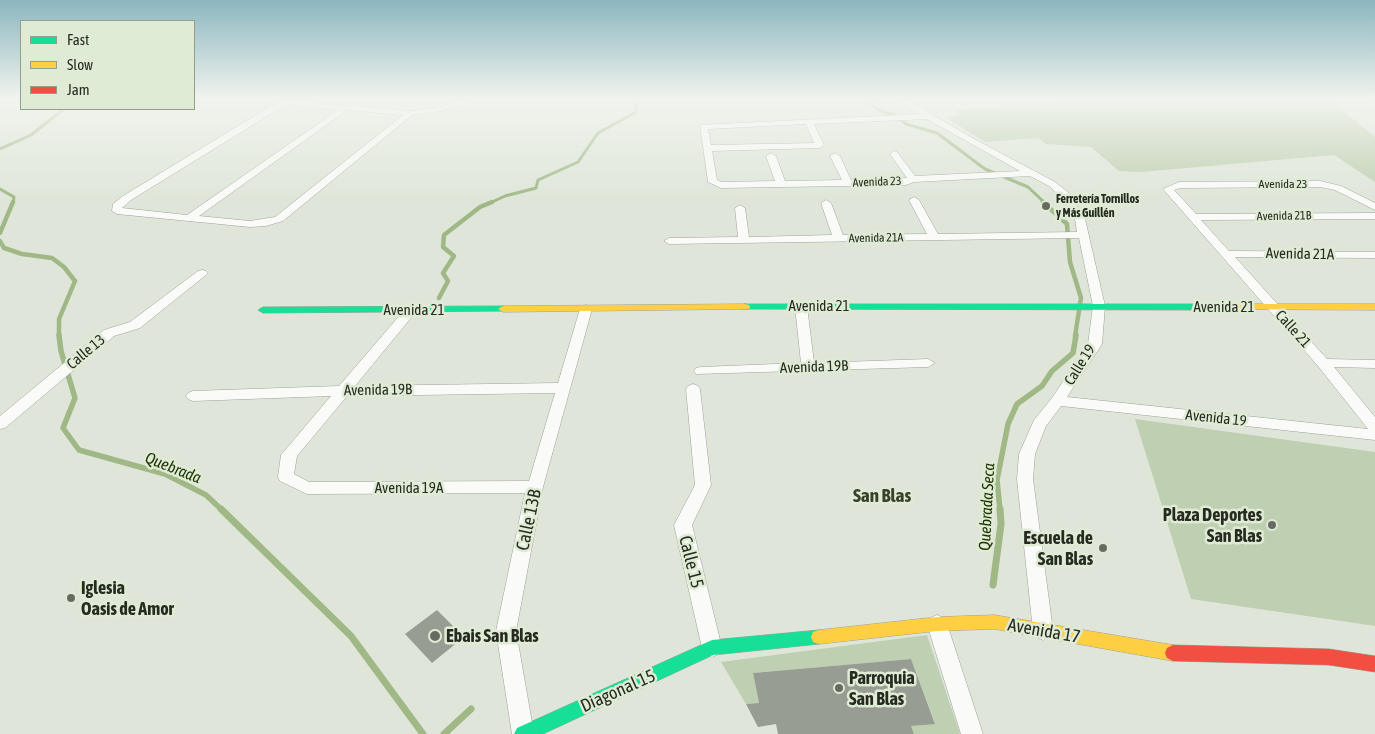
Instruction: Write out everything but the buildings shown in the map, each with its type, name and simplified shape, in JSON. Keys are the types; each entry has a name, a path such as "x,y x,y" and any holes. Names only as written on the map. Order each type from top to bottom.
{"street":[{"path":"234,133 117,206 117,211 250,224 279,220 385,133"},
{"path":"189,218 309,133"},
{"path":"704,133 707,148 820,145 814,133"},
{"name":"Calle 19","path":"959,133 1033,173 1066,195 1080,219 1099,306 1095,344 1057,401 1039,424 1027,454 1025,479 1043,631"},
{"name":"Avenida 23","path":"707,148 713,182 721,185 906,182 912,178 1033,173"},
{"path":"894,154 912,178"},
{"path":"771,156 781,184"},
{"path":"835,156 848,183"},
{"name":"Avenida 23","path":"1168,190 1179,185 1188,184 1320,184 1338,188 1375,207"},
{"name":"Calle 21","path":"1168,190 1323,363 1375,427"},
{"path":"914,200 934,237"},
{"path":"826,203 839,239"},
{"path":"740,208 744,240"},
{"name":"Avenida 21B","path":"1194,217 1375,216"},
{"name":"Avenida 21A","path":"669,241 1083,235"},
{"name":"Avenida 21A","path":"1225,254 1375,255"},
{"name":"Calle 13","path":"0,424 109,333 135,325 202,273"},
{"path":"800,306 808,367"},
{"name":"Avenida 21","path":"263,310 800,306 1375,307"},
{"name":"Calle 13B","path":"523,734 506,631 535,488 586,309"},
{"path":"342,391 411,310"},
{"name":"Avenida 19B","path":"700,371 928,363"},
{"path":"1323,363 1375,364"},
{"name":"Avenida 19B","path":"193,396 342,391 564,388"},
{"name":"Calle 15","path":"693,389 703,485 682,524 712,648"},
{"name":"Avenida 19A","path":"342,391 289,455 286,477 307,488 535,488"},
{"name":"Avenida 19","path":"1057,401 1375,435"},
{"name":"Avenida 17","path":"712,648 937,624 994,622 1178,654 1329,657 1375,664"},
{"path":"937,624 972,734"},
{"name":"Diagonal 15","path":"523,734 712,648"}],"green space":[{"path":"971,133 1370,133 1375,137 1375,182 1334,155 1141,172 1119,171 1091,147 1046,144 1038,138 985,142"},
{"name":"Plaza Deportes San Blas","path":"1135,419 1375,452 1375,626 1191,599"},
{"path":"927,635 960,734 914,734 911,726 935,723 911,659 753,673 759,703 746,704 721,662"}],"waterway":[{"name":"Quebrada","path":"0,149 33,133"},
{"path":"490,203 505,196 536,188 538,180 578,162 598,133"},
{"name":"Quebrada Seca","path":"937,133 985,169 1028,187 1045,203"},
{"name":"Quebrada","path":"0,189 14,197 13,203"},
{"name":"Quebrada","path":"0,233 13,202"},
{"path":"439,298 448,281 443,273 454,256 443,247 444,235 480,207 492,202"},
{"name":"Quebrada Seca","path":"1043,202 1067,224 1070,262 1081,298 1075,336"},
{"name":"Quebrada","path":"0,241 4,248 22,254 52,258 64,267 75,281 59,319 59,335"},
{"name":"Quebrada","path":"59,335 61,351 75,398 63,428 79,450 165,474 206,495 222,510"},
{"name":"Quebrada Seca","path":"1000,510 997,480 1008,424 1017,404 1042,386 1052,371 1073,353 1076,335"},
{"name":"Quebrada","path":"221,509 351,636 423,734"},
{"name":"Quebrada Seca","path":"993,585 1001,524 1000,509"},
{"path":"444,734 471,709"}],"traffic: fast":[{"path":"745,307 1198,307"},
{"path":"263,310 503,309"},
{"path":"523,734 712,648 819,637"}],"traffic: slow":[{"path":"503,309 745,307"},
{"path":"1198,307 1375,307"},
{"path":"819,637 937,624 994,622 1173,653"}],"traffic: jam":[{"path":"1173,653 1329,657 1375,664"}],"place":[{"name":"Ferretería Tornillos y Más Guillén","path":"1046,206"},
{"name":"Plaza Deportes San Blas","path":"1272,525"},
{"name":"Escuela de San Blas","path":"1103,548"},
{"name":"Iglesia Oasis de Amor","path":"71,598"},
{"name":"Ebais San Blas","path":"435,636"},
{"name":"Parroquia San Blas","path":"839,688"}],"district":[{"name":"San Blas","path":"882,496"}]}
